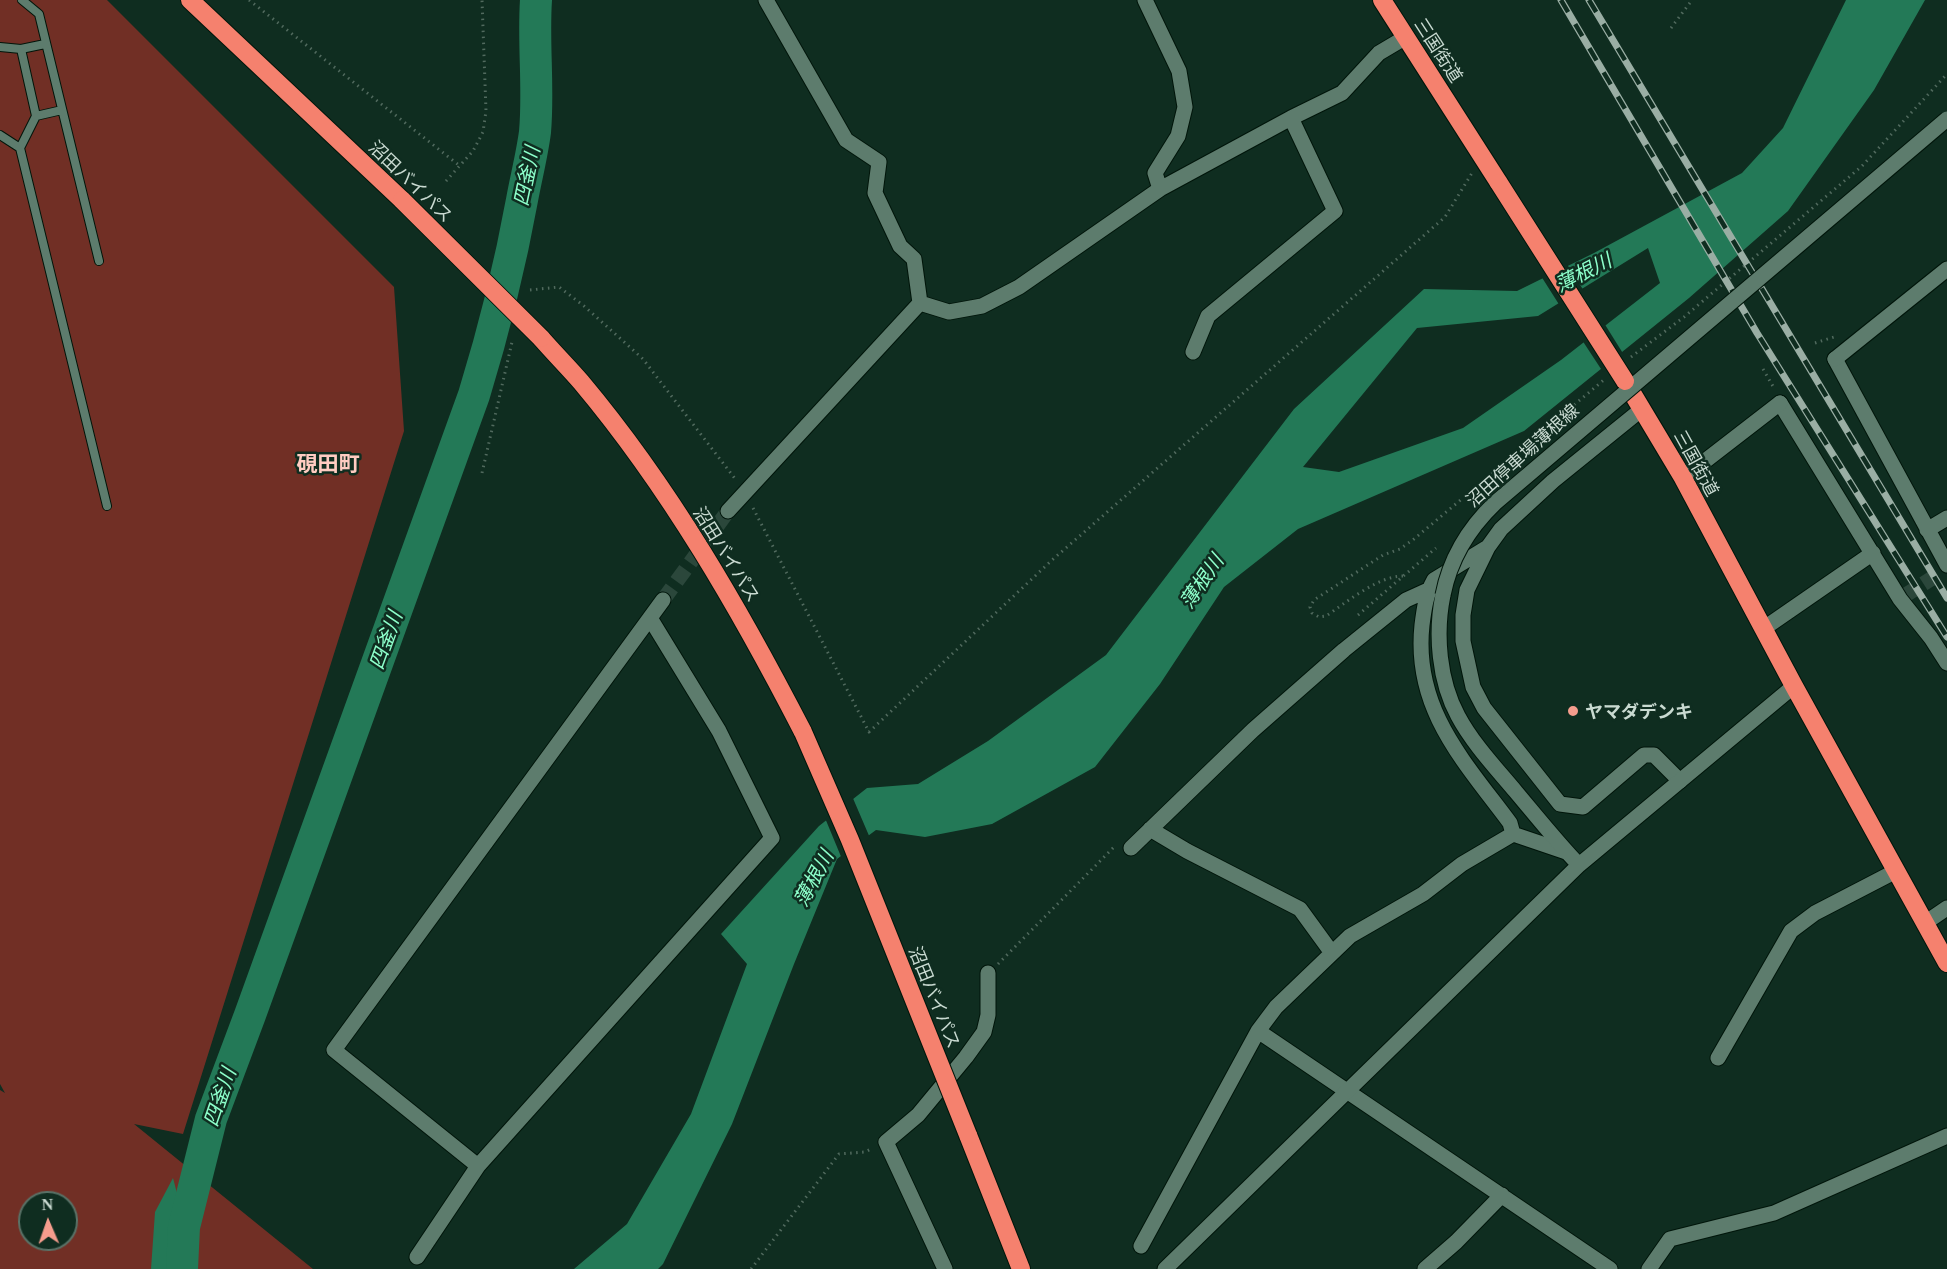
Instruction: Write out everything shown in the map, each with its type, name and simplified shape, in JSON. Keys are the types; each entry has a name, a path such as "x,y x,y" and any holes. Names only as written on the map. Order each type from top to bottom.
{"highway":[{"name":"沼田バイパス","path":"190,0 402,200 541,338 581,381 645,465 688,529 735,607 802,732 850,840 1021,1269"},
{"name":"三国街道","path":"1382,0 1625,381 1683,478 1794,686 1947,963"}],"street":[{"path":"766,0 846,140 879,162 875,193 900,246 914,259 920,303"},
{"path":"1144,0 1179,70 1185,107 1178,136 1155,173 1160,189"},
{"path":"920,303 949,312 982,306 1018,287 1160,189 1342,93 1379,52 1406,37"},
{"path":"1193,352 1208,316 1335,212 1291,118"},
{"name":"沼田停車場薄根線","path":"1579,865 1475,742 1458,716 1445,680 1436,592 1450,572 1462,544 1479,518 1495,502 1947,120"},
{"path":"1945,569 1927,530 1835,359 1947,269"},
{"path":"728,511 920,303"},
{"path":"1683,478 1778,397 1873,553 1947,663"},
{"path":"1642,409 1553,481 1501,530 1488,548 1467,590 1463,615 1463,641 1473,687 1484,708 1560,804 1583,807 1644,755 1654,755 1680,781"},
{"path":"1927,530 1947,518"},
{"path":"1488,548 1434,580 1436,592 1420,640 1422,664 1434,713 1449,740 1510,823 1513,834"},
{"path":"1763,629 1873,553"},
{"path":"1131,848 1253,730 1344,650 1406,600 1436,592"},
{"path":"478,1167 334,1050 663,600"},
{"path":"417,1257 478,1167 772,838 719,731 650,618"},
{"path":"1165,1269 1579,865 1794,686"},
{"path":"1150,829 1187,851 1300,909 1332,953"},
{"path":"1141,1246 1258,1031 1276,1007 1350,936 1423,894 1462,864 1513,834 1566,852"},
{"path":"1718,1058 1791,931 1815,913 1896,871"},
{"path":"1925,923 1947,908"},
{"path":"945,1269 886,1142 918,1115 984,1032 988,1015 988,973"},
{"path":"1258,1031 1610,1269"},
{"path":"1649,1269 1670,1239 1774,1213 1947,1136"},
{"path":"1425,1269 1456,1242 1502,1195"}],"lane":[{"path":"22,0 39,14 99,261"},
{"path":"0,47 21,49 45,44"},
{"path":"21,49 36,116 20,148 107,506"},
{"path":"36,116 62,110"},
{"path":"0,135 20,148"}],"path":[{"path":"249,0 460,166"},
{"path":"446,181 473,151 483,132 486,111 482,0"},
{"path":"1671,28 1692,0"},
{"path":"530,290 559,286 643,359 746,493 869,732 1051,561 1445,217 1482,156"},
{"path":"482,473 512,342"},
{"path":"1763,369 1778,397"},
{"path":"751,1269 839,1154 865,1152 886,1142"}],"shaded area":[{"path":"0,0 107,0 394,287 404,431 183,1134 134,1124 313,1269 0,1269 0,1090 5,1093 0,1084"}],"water":[{"name":"薄根川","path":"1846,0 1925,0 1874,90 1788,211 1689,298 1524,431 1298,529 1224,587 1160,684 1095,767 992,824 925,837 876,830 837,859 732,1124 663,1264 658,1269 574,1269 627,1224 691,1114 747,964 721,934 819,826 867,788 918,784 988,741 1106,655 1294,409 1424,289 1517,291 1594,253 1742,173 1783,128","holes":["1648,248 1660,283 1561,360 1463,428 1339,472 1303,467 1417,328 1538,316"]},
{"path":"173,1178 178,1197 168,1269 151,1269 155,1212"}],"pier":[{"path":"1566,263 1584,291 1560,306 1541,276"},
{"path":"1604,323 1624,355 1603,372 1582,340"},
{"path":"852,796 870,838 842,859 825,818"}],"waterway":[{"name":"四釜川","path":"182,1269 184,1227 211,1119 474,395 488,346 512,249 535,132 536,0"}],"tunnel":[{"path":"663,600 728,511"},
{"path":"1904,596 1942,572"}],"railway":[{"path":"1561,0 1757,333 1947,637"},
{"path":"1589,0 1947,598"}],"place":[{"name":"ヤマダデンキ","path":"1573,711"}],"district":[{"name":"硯田町","path":"328,463"}]}
